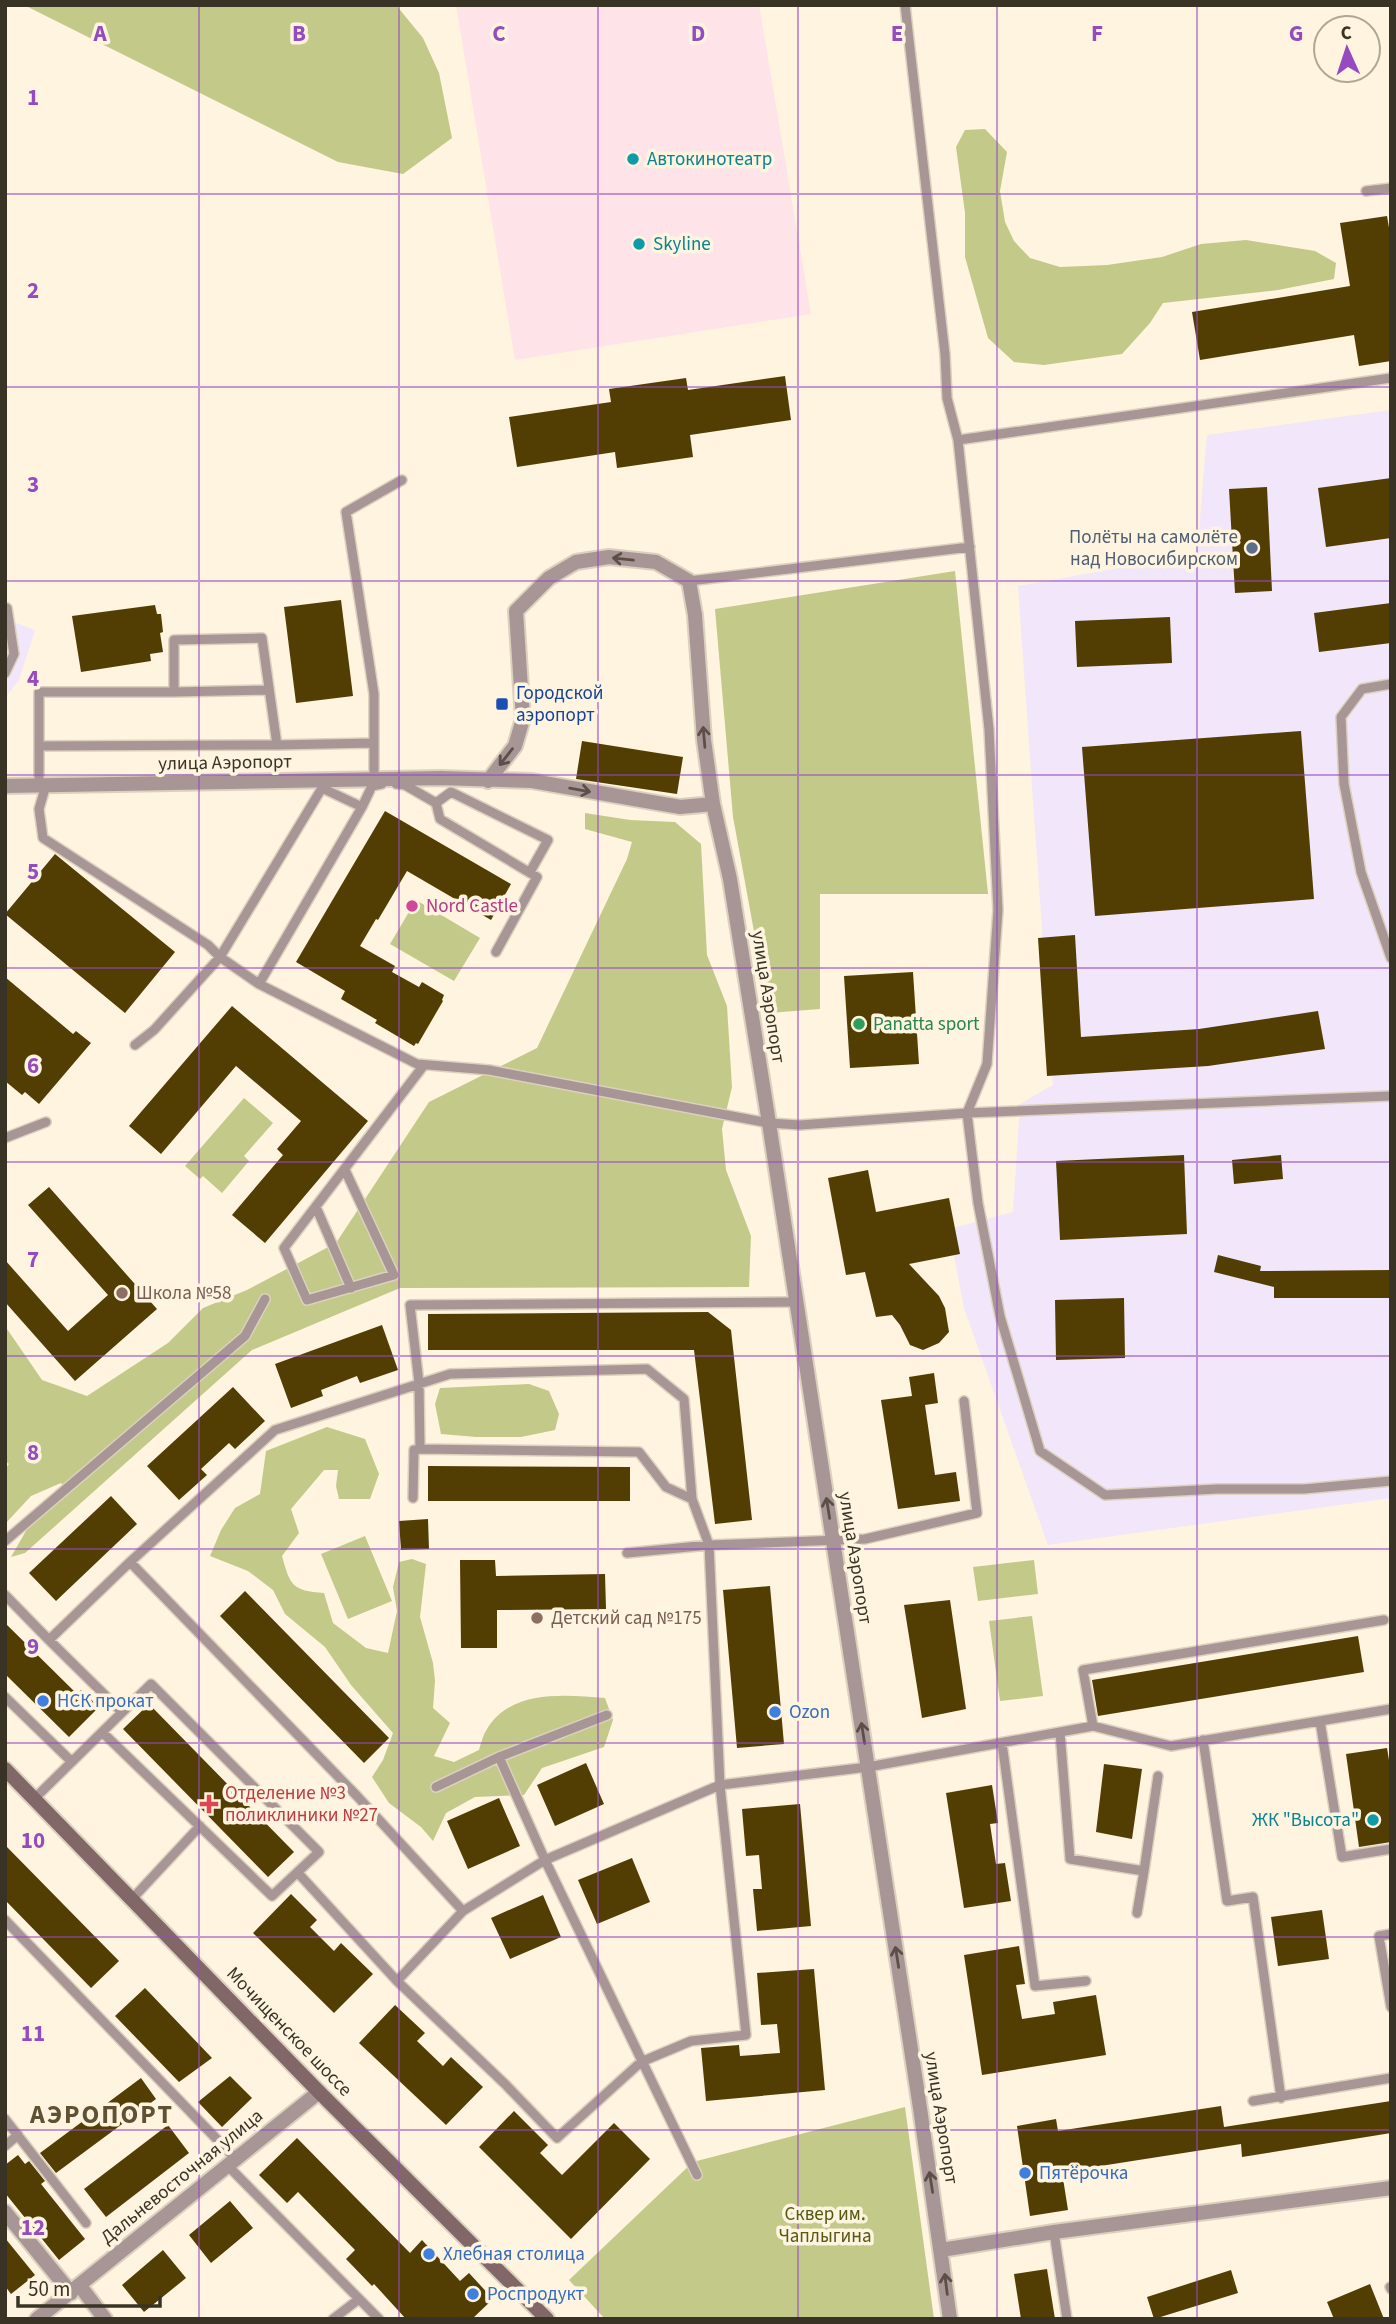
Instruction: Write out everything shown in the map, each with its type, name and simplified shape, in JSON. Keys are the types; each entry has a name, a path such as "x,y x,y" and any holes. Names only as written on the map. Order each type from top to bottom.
{"main road":[{"name":"Мочищенское шоссе","path":"5,1769 319,2092 547,2319"}],"street":[{"path":"488,781 515,746 523,719 516,611 549,578 576,562 609,558 656,562 689,581"},
{"name":"улица Аэропорт","path":"689,581 695,615 704,740 713,804 730,879 769,1122 950,2319"},
{"name":"улица Аэропорт","path":"5,786 442,778 532,781 680,807 713,804"},
{"name":"Дальневосточная улица","path":"37,2319 319,2092"},
{"path":"941,2250 1054,2232 1391,2188"},
{"path":"5,2212 75,2290 105,2319"}],"lane":[{"path":"905,5 945,354 947,398 958,440 989,729 998,910 987,1064 967,1113 978,1203 1000,1316 1040,1451 1104,1495 1217,1489 1304,1489 1391,1481"},
{"path":"1366,191 1391,188"},
{"path":"958,440 1391,378"},
{"path":"374,779 374,694 346,512 402,480"},
{"path":"689,581 970,547"},
{"path":"5,673 13,654 7,608"},
{"path":"174,692 174,640 262,638 277,745"},
{"path":"1391,684 1362,689 1341,717 1344,784 1361,872 1391,958"},
{"path":"269,690 39,692 42,785 38,809 43,838 208,945 258,984 417,1064 489,1070 769,1122 800,1125 967,1113 1391,1096"},
{"path":"39,746 374,743"},
{"path":"258,984 372,786 387,783 404,785 436,803 440,819 537,877 496,952"},
{"path":"135,1045 154,1030 220,957 322,788 362,807"},
{"path":"436,803 451,792 548,841 530,872"},
{"path":"345,1170 394,1275 307,1300 284,1248 424,1065"},
{"path":"5,1138 47,1122"},
{"path":"316,1207 351,1288"},
{"path":"5,1541 245,1336 265,1298"},
{"path":"420,1449 419,1383 410,1305 797,1302"},
{"path":"49,1640 275,1430 450,1374 647,1369 684,1399 692,1499 709,1545 720,1785 746,2035 691,2041 642,2062 557,2138 505,2084 397,1981 298,1873"},
{"path":"627,1553 709,1545 865,1539 977,1513 964,1401"},
{"path":"413,1498 414,1450 420,1449 639,1452 666,1487 692,1499"},
{"path":"130,1562 357,1796 463,1911"},
{"path":"5,1595 121,1711"},
{"path":"1093,1726 1083,1670 1384,1620"},
{"path":"34,1798 151,1684 319,1852 272,1896 102,1732"},
{"path":"5,1697 71,1761"},
{"path":"397,1981 463,1911 545,1860 720,1785 868,1767 1093,1726 1171,1746 1391,1709"},
{"path":"436,1787 499,1757 607,1715"},
{"path":"1320,1721 1342,1857 1391,1849"},
{"path":"1060,1732 1070,1859 1144,1871"},
{"path":"1203,1740 1227,1901 1253,1897 1280,2098"},
{"path":"1002,1743 1035,1986 1087,1981"},
{"path":"499,1757 545,1860 697,2175"},
{"path":"1137,1913 1158,1776"},
{"path":"133,1898 200,1826"},
{"path":"5,1920 379,2319"},
{"path":"1391,1934 1379,1936 1391,2007"},
{"path":"1253,2101 1391,2078"},
{"path":"5,2119 86,2223"},
{"path":"5,2146 18,2135"},
{"path":"1054,2232 1068,2319"},
{"path":"333,2319 359,2299"}],"shaded area":[{"name":"Автокинотеатр","path":"456,5 759,5 811,314 515,360"},
{"path":"1391,410 1391,1498 1048,1545 964,1308 949,1229 1013,1212 1020,1104 1053,1085 1018,586 1197,554 1207,435"},
{"path":"5,619 35,630 19,680 5,698"}],"green space":[{"path":"24,5 396,5 423,38 439,73 452,138 403,174 338,162"},
{"path":"985,129 1007,152 1000,191 1005,222 1014,241 1030,258 1060,267 1107,265 1162,257 1201,244 1246,240 1315,251 1336,263 1334,279 1278,290 1163,303 1150,323 1122,354 1044,365 1014,362 988,338 965,257 965,213 956,147 965,130"},
{"path":"955,571 988,894 820,894 820,1009 769,1013 733,817 715,609"},
{"path":"585,813 630,820 675,822 701,844 707,955 727,1006 732,1087 722,1129 726,1170 751,1236 749,1287 400,1288 252,1350 25,1553 11,1557 27,1529 69,1492 61,1483 31,1496 5,1524 5,1469 9,1464 5,1461 5,1326 42,1380 87,1396 168,1343 203,1308 247,1290 336,1243 429,1102 537,1048 627,859 632,842 585,829"},
{"path":"416,900 480,938 454,981 390,944"},
{"path":"244,1098 273,1123 244,1156 249,1161 222,1193 203,1176 200,1179 185,1166"},
{"path":"529,1384 549,1391 559,1414 555,1430 521,1437 441,1434 435,1404 440,1388"},
{"path":"327,1427 365,1439 379,1474 370,1499 339,1499 336,1486 338,1470 324,1470 291,1509 299,1533 282,1556 285,1566 294,1585 324,1593 333,1623 366,1648 388,1653 397,1611 393,1587 399,1562 412,1559 426,1564 420,1617 433,1663 433,1708 450,1723 434,1756 454,1762 479,1750 486,1731 497,1716 510,1707 540,1697 605,1698 613,1720 604,1747 542,1768 524,1795 475,1797 446,1813 433,1841 421,1827 389,1803 372,1777 383,1760 393,1733 351,1685 325,1647 285,1614 273,1590 248,1571 210,1556 221,1530 235,1508 260,1494 266,1451"},
{"path":"365,1536 392,1601 348,1619 321,1554"},
{"path":"1034,1560 1038,1594 978,1601 973,1567"},
{"path":"1032,1616 1043,1696 1000,1701 989,1621"},
{"name":"Сквер им. Чаплыгина","path":"905,2107 934,2319 605,2319 569,2280 693,2162"}],"building":[{"path":"1387,216 1391,239 1391,361 1359,366 1354,335 1200,360 1192,312 1350,286 1340,223"},
{"path":"785,376 791,420 690,435 693,457 617,468 615,452 517,467 509,417 611,402 609,389 686,378 688,390"},
{"path":"1391,478 1391,538 1326,547 1318,488"},
{"path":"1267,487 1272,591 1235,593 1229,489"},
{"path":"341,600 353,696 296,703 284,607"},
{"path":"1391,603 1391,643 1319,652 1314,613"},
{"path":"155,605 157,614 161,614 163,652 150,654 151,661 81,672 72,616"},
{"path":"1170,617 1172,663 1077,667 1075,621"},
{"path":"1301,731 1314,899 1095,916 1082,747"},
{"path":"582,741 683,757 677,794 576,779"},
{"path":"385,811 511,884 491,920 407,871 378,920 376,919 360,946 395,966 392,972 419,987 422,982 444,995 418,1044 414,1046 341,999 345,991 296,962"},
{"path":"55,854 175,952 125,1013 5,914"},
{"path":"1075,935 1081,1037 1199,1029 1318,1011 1325,1049 1208,1066 1047,1076 1038,938"},
{"path":"913,972 919,1064 850,1068 844,976"},
{"path":"5,977 73,1034 76,1031 91,1043 39,1104 5,1081"},
{"path":"232,1006 368,1121 265,1243 232,1215 283,1155 277,1149 301,1121 236,1066 161,1154 129,1126"},
{"path":"1184,1155 1187,1234 1060,1240 1056,1161"},
{"path":"1281,1155 1283,1179 1234,1184 1232,1160"},
{"path":"868,1170 876,1212 949,1198 960,1254 909,1264 939,1296 945,1308 949,1332 939,1343 923,1350 910,1345 892,1315 876,1317 865,1272 846,1275 828,1178"},
{"path":"49,1187 157,1309 75,1381 5,1302 5,1260 68,1331 108,1295 28,1205"},
{"path":"1218,1255 1261,1266 1260,1271 1391,1270 1391,1298 1274,1298 1274,1287 1214,1272"},
{"path":"1124,1298 1125,1358 1056,1360 1055,1300"},
{"path":"708,1312 731,1330 752,1520 715,1524 694,1350 428,1350 428,1314"},
{"path":"382,1325 398,1370 360,1383 357,1376 321,1390 323,1396 291,1408 275,1364"},
{"path":"934,1373 938,1403 925,1405 935,1475 956,1472 960,1501 898,1509 881,1400 912,1396 909,1377"},
{"path":"233,1387 265,1421 235,1449 229,1443 201,1469 207,1475 179,1500 147,1466"},
{"path":"428,1466 630,1467 630,1501 428,1501"},
{"path":"111,1496 137,1524 56,1601 29,1573"},
{"path":"428,1519 429,1549 401,1550 399,1521"},
{"path":"460,1560 495,1560 496,1576 605,1574 606,1609 497,1610 497,1648 461,1648"},
{"path":"770,1586 784,1744 737,1748 723,1590"},
{"path":"245,1591 389,1738 364,1763 220,1616"},
{"path":"950,1600 966,1709 922,1718 904,1605"},
{"path":"5,1623 77,1694 81,1690 99,1707 69,1737 5,1674"},
{"path":"1358,1636 1364,1672 1098,1716 1092,1680"},
{"path":"149,1704 294,1852 268,1877 123,1729"},
{"name":"ЖК \"Высота\"","path":"1387,1748 1391,1772 1391,1842 1359,1847 1346,1754"},
{"path":"586,1763 604,1804 555,1826 537,1785"},
{"path":"1104,1764 1142,1769 1132,1839 1096,1832"},
{"path":"992,1785 998,1823 990,1824 996,1864 1005,1863 1011,1901 964,1908 946,1793"},
{"path":"499,1798 520,1846 468,1869 447,1821"},
{"path":"800,1804 811,1926 757,1931 753,1889 762,1889 759,1855 746,1856 742,1809"},
{"path":"5,1845 119,1961 91,1988 5,1900"},
{"path":"632,1858 650,1902 597,1924 578,1880"},
{"path":"291,1894 317,1920 310,1927 334,1951 341,1943 373,1974 334,2013 253,1933"},
{"path":"543,1895 561,1937 510,1959 491,1918"},
{"path":"1322,1910 1329,1959 1278,1966 1271,1917"},
{"path":"1019,1946 1025,1984 1016,1985 1022,2019 1055,2014 1053,2002 1096,1995 1106,2055 982,2075 964,1955"},
{"path":"814,1969 825,2090 706,2101 701,2048 739,2045 740,2056 780,2053 777,2024 761,2025 757,1973"},
{"path":"145,1988 212,2058 179,2082 115,2016"},
{"path":"395,2005 425,2033 417,2041 443,2066 451,2057 483,2087 446,2125 359,2043"},
{"path":"230,2076 252,2098 222,2127 198,2102"},
{"path":"141,2078 156,2099 56,2173 40,2153"},
{"path":"1391,2101 1391,2133 1242,2157 1241,2144 1062,2172 1068,2210 1030,2216 1017,2126 1056,2119 1058,2131 1221,2106 1224,2127"},
{"path":"514,2111 548,2145 540,2153 562,2175 614,2123 650,2159 571,2239 479,2147"},
{"path":"168,2125 189,2153 106,2217 84,2189"},
{"path":"297,2138 410,2253 422,2240 460,2281 469,2273 493,2299 472,2319 406,2319 374,2284 372,2286 346,2259 355,2250 298,2192 287,2203 259,2175"},
{"path":"18,2155 25,2164 29,2161 45,2181 41,2184 85,2239 59,2260 5,2193 5,2165"},
{"path":"230,2201 253,2228 211,2263 189,2235"},
{"path":"5,2238 35,2275 11,2294 5,2286"},
{"path":"163,2250 186,2278 144,2312 122,2285"},
{"path":"1047,2269 1055,2319 1021,2319 1014,2274"},
{"path":"1231,2270 1238,2293 1154,2319 1147,2297"},
{"path":"1370,2284 1384,2319 1334,2319 1327,2302"}],"place":[{"name":"Автокинотеатр","path":"633,159"},
{"name":"Skyline","path":"639,244"},
{"name":"Полёты на самолёте над Новосибирском","path":"1252,548"},
{"name":"Городской аэропорт","path":"502,704"},
{"name":"Nord Castle","path":"412,906"},
{"name":"Panatta sport","path":"859,1024"},
{"name":"Школа №58","path":"122,1293"},
{"name":"Детский сад №175","path":"537,1618"},
{"name":"НСК прокат","path":"43,1701"},
{"name":"Ozon","path":"775,1712"},
{"name":"Отделение №3 поликлиники №27","path":"209,1804"},
{"name":"ЖК \"Высота\"","path":"1373,1820"},
{"name":"Пятёрочка","path":"1025,2173"},
{"name":"Хлебная столица","path":"429,2254"},
{"name":"Роспродукт","path":"473,2294"}],"district":[{"name":"АЭРОПОРТ","path":"102,2114"}]}
